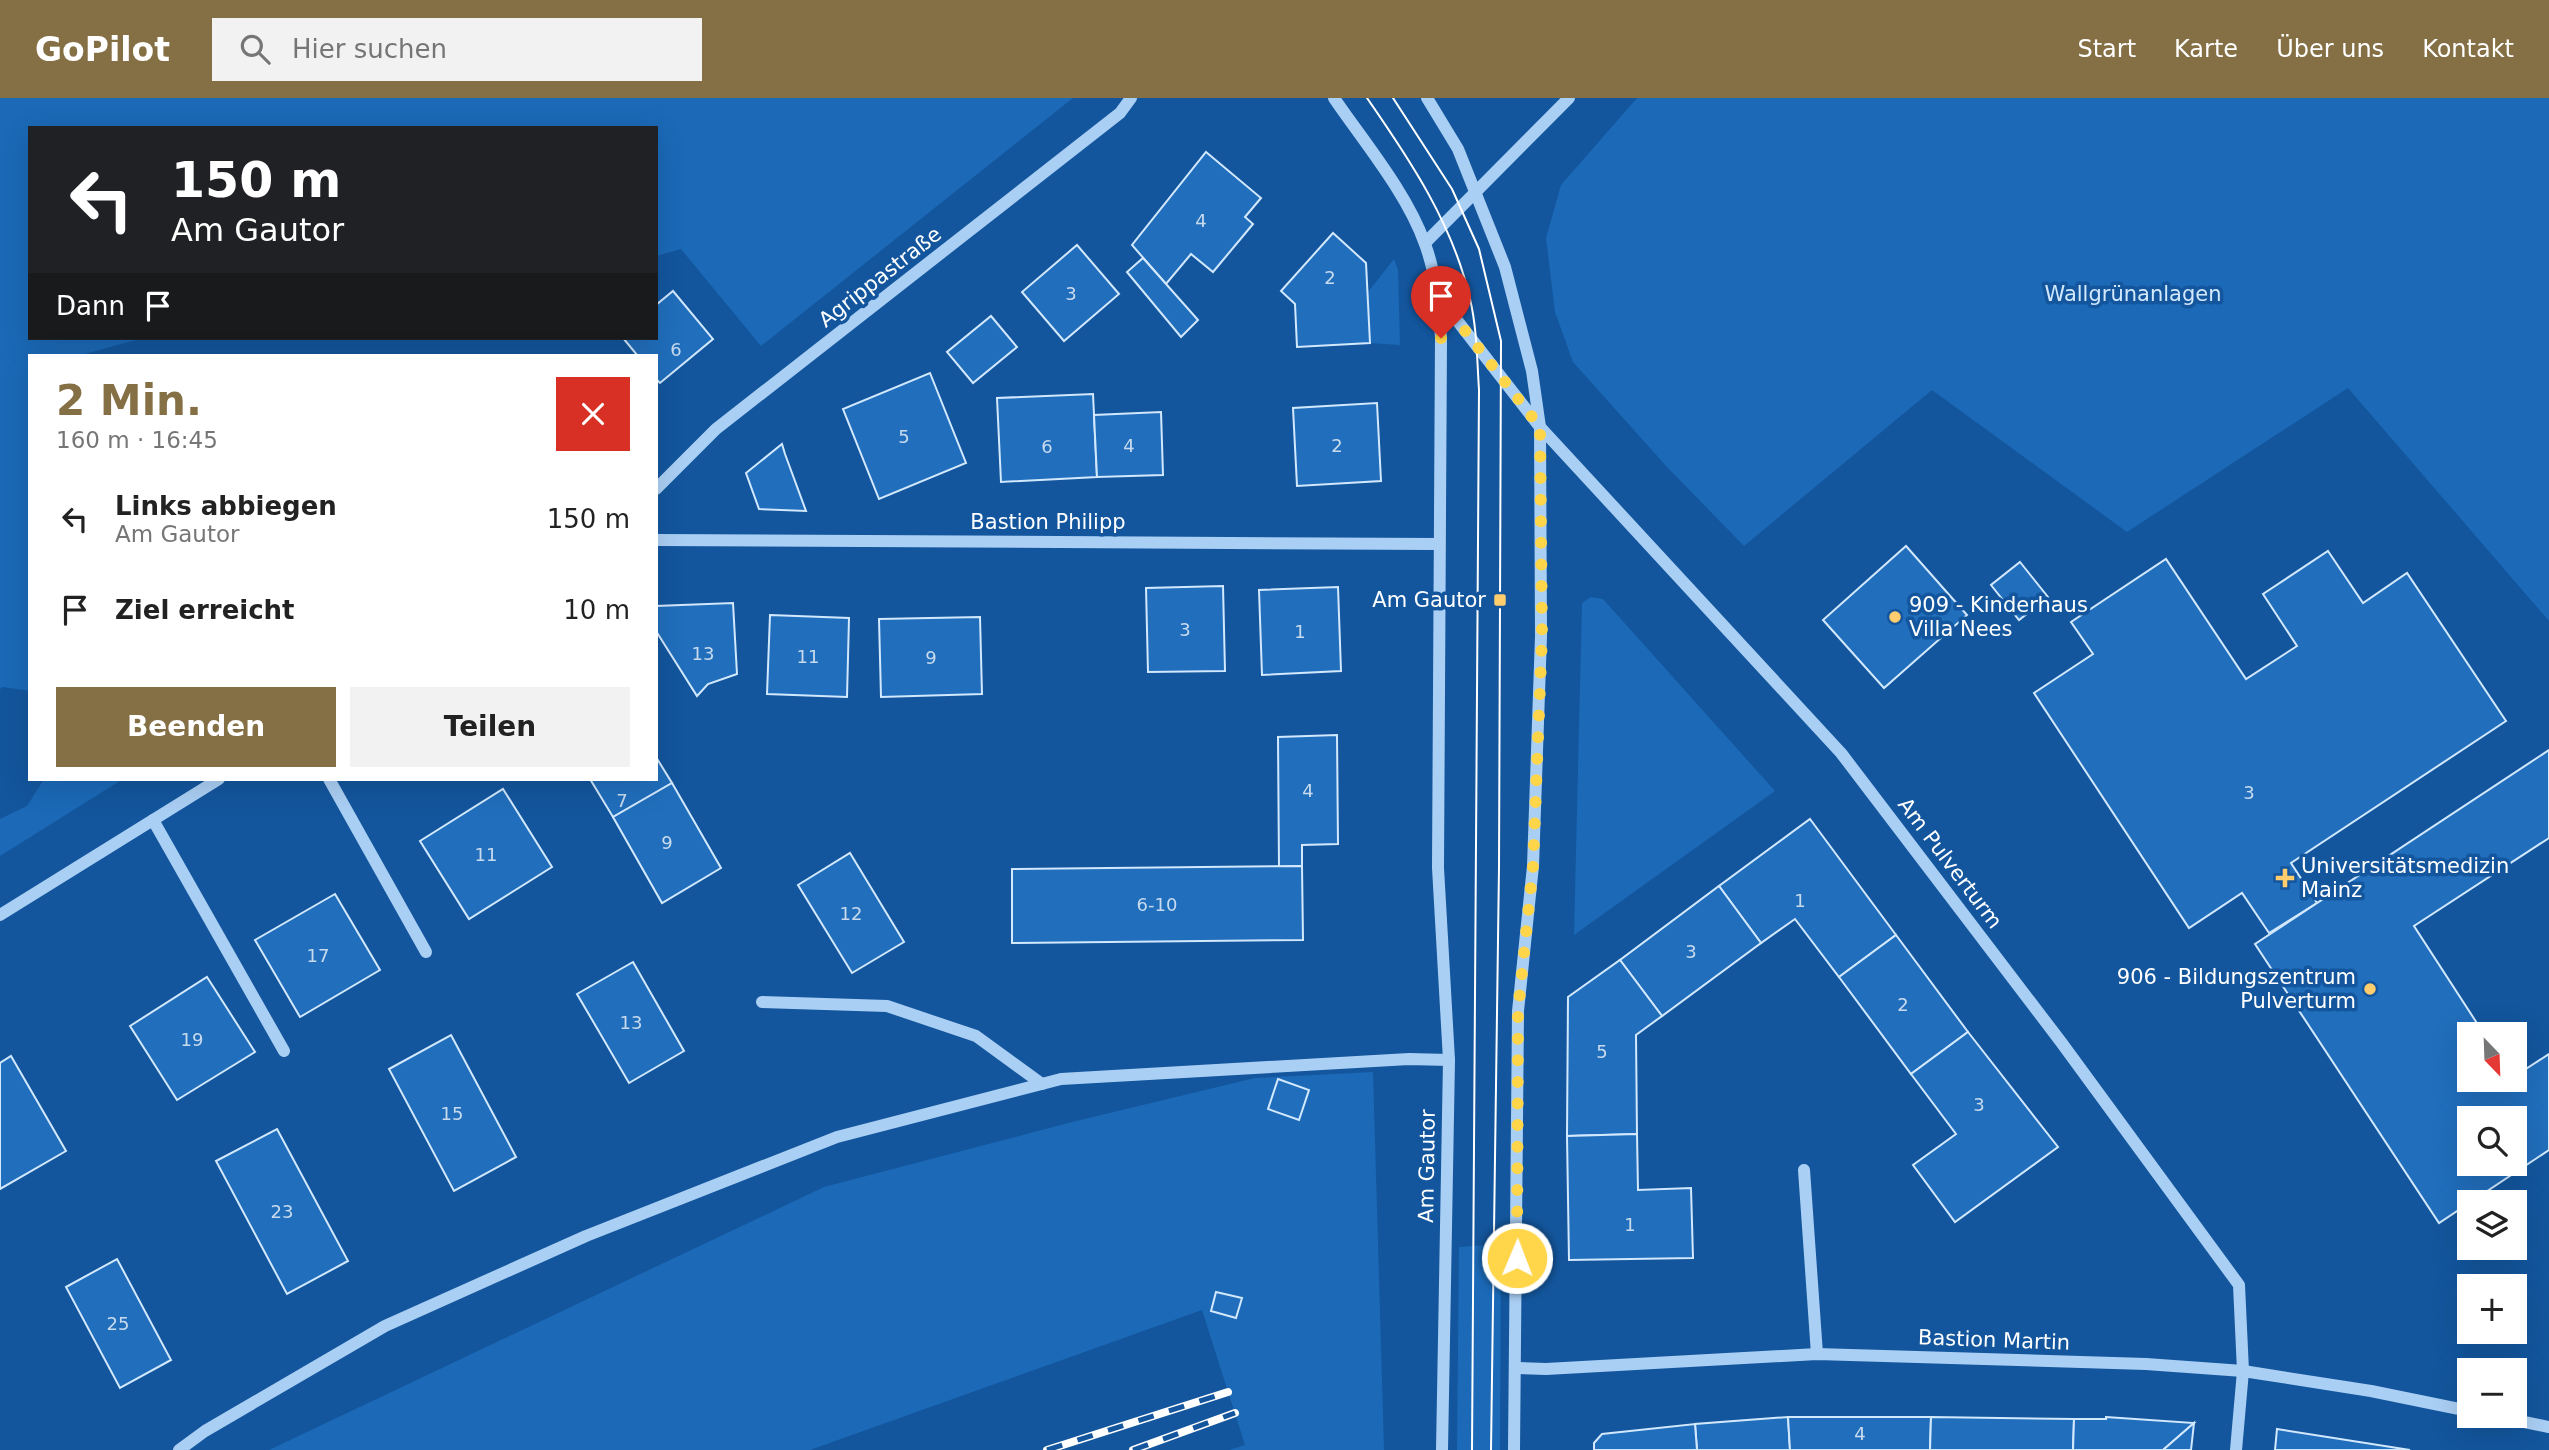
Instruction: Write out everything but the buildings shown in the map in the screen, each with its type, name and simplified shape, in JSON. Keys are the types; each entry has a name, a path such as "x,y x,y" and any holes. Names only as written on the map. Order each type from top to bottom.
{"street":[{"name":"Agrippastraße","path":"658,487 716,429 1121,114 1131,98"},
{"name":"Am Gautor","path":"1334,98 1402,200 1425,243 1438,296 1441,338 1438,868 1448,1060 1442,1450"},
{"path":"1427,98 1458,149 1505,267 1532,371 1540,427 1542,636 1533,866 1518,1011 1514,1450"},
{"path":"1425,243 1569,98"},
{"name":"Am Gautor","path":"1438,296 1540,427"},
{"name":"Am Pulverturm","path":"1540,427 1841,753 2062,1042 2239,1285 2243,1371 2236,1450"},
{"name":"Bastion Philipp","path":"658,540 1439,544"},
{"path":"0,915 216,781"},
{"path":"330,781 426,952"},
{"path":"153,820 284,1051"},
{"path":"762,1002 887,1006 976,1036 1042,1084"},
{"path":"179,1450 205,1431 385,1326 586,1236 838,1137 1061,1079 1409,1059 1448,1060"},
{"path":"1804,1170 1817,1354"},
{"name":"Bastion Martin","path":"1515,1368 1546,1369 1817,1354 2146,1364 2243,1371 2457,1408"},
{"path":"2527,1423 2549,1427"}],"green space":[{"path":"0,98 1073,98 761,346 681,249 658,255 658,126 28,126 28,340 136,340 85,354 28,354 28,691 3,687 0,689"},
{"name":"Wallgrünanlagen","path":"1637,98 2549,98 2549,621 2348,388 2127,532 1932,390 1744,546 1667,467 1573,362 1555,312 1546,238 1561,185"},
{"path":"1394,259 1398,270 1400,345 1370,343 1368,292"},
{"path":"1591,597 1603,599 1775,791 1574,935 1582,603"},
{"path":"43,781 120,781 0,856 0,819 27,806"},
{"path":"1373,1072 1384,1450 1229,1450 1245,1445 1202,1310 810,1450 269,1450 824,1187 1072,1122 1255,1078"},
{"path":"1501,1244 1500,1450 1457,1450 1459,1247"}],"tram line":[{"path":"1367,98 1414,169 1453,245 1470,299 1476,344 1479,390 1472,1450"},
{"path":"1393,98 1452,189 1479,249 1501,341 1499,867 1491,1450"}],"railway":[{"path":"1047,1450 1228,1392"},
{"path":"1133,1450 1235,1413"}],"place":[{"name":"Am Gautor","path":"1500,600"},
{"name":"909 - Kinderhaus Villa Nees","path":"1895,617"},
{"name":"Universitätsmedizin Mainz","path":"2285,878"},
{"name":"906 - Bildungszentrum Pulverturm","path":"2370,989"}],"route":[{"path":"1441,338 1438,296 1540,427 1542,636 1533,866 1518,1011 1517,1258"}]}
